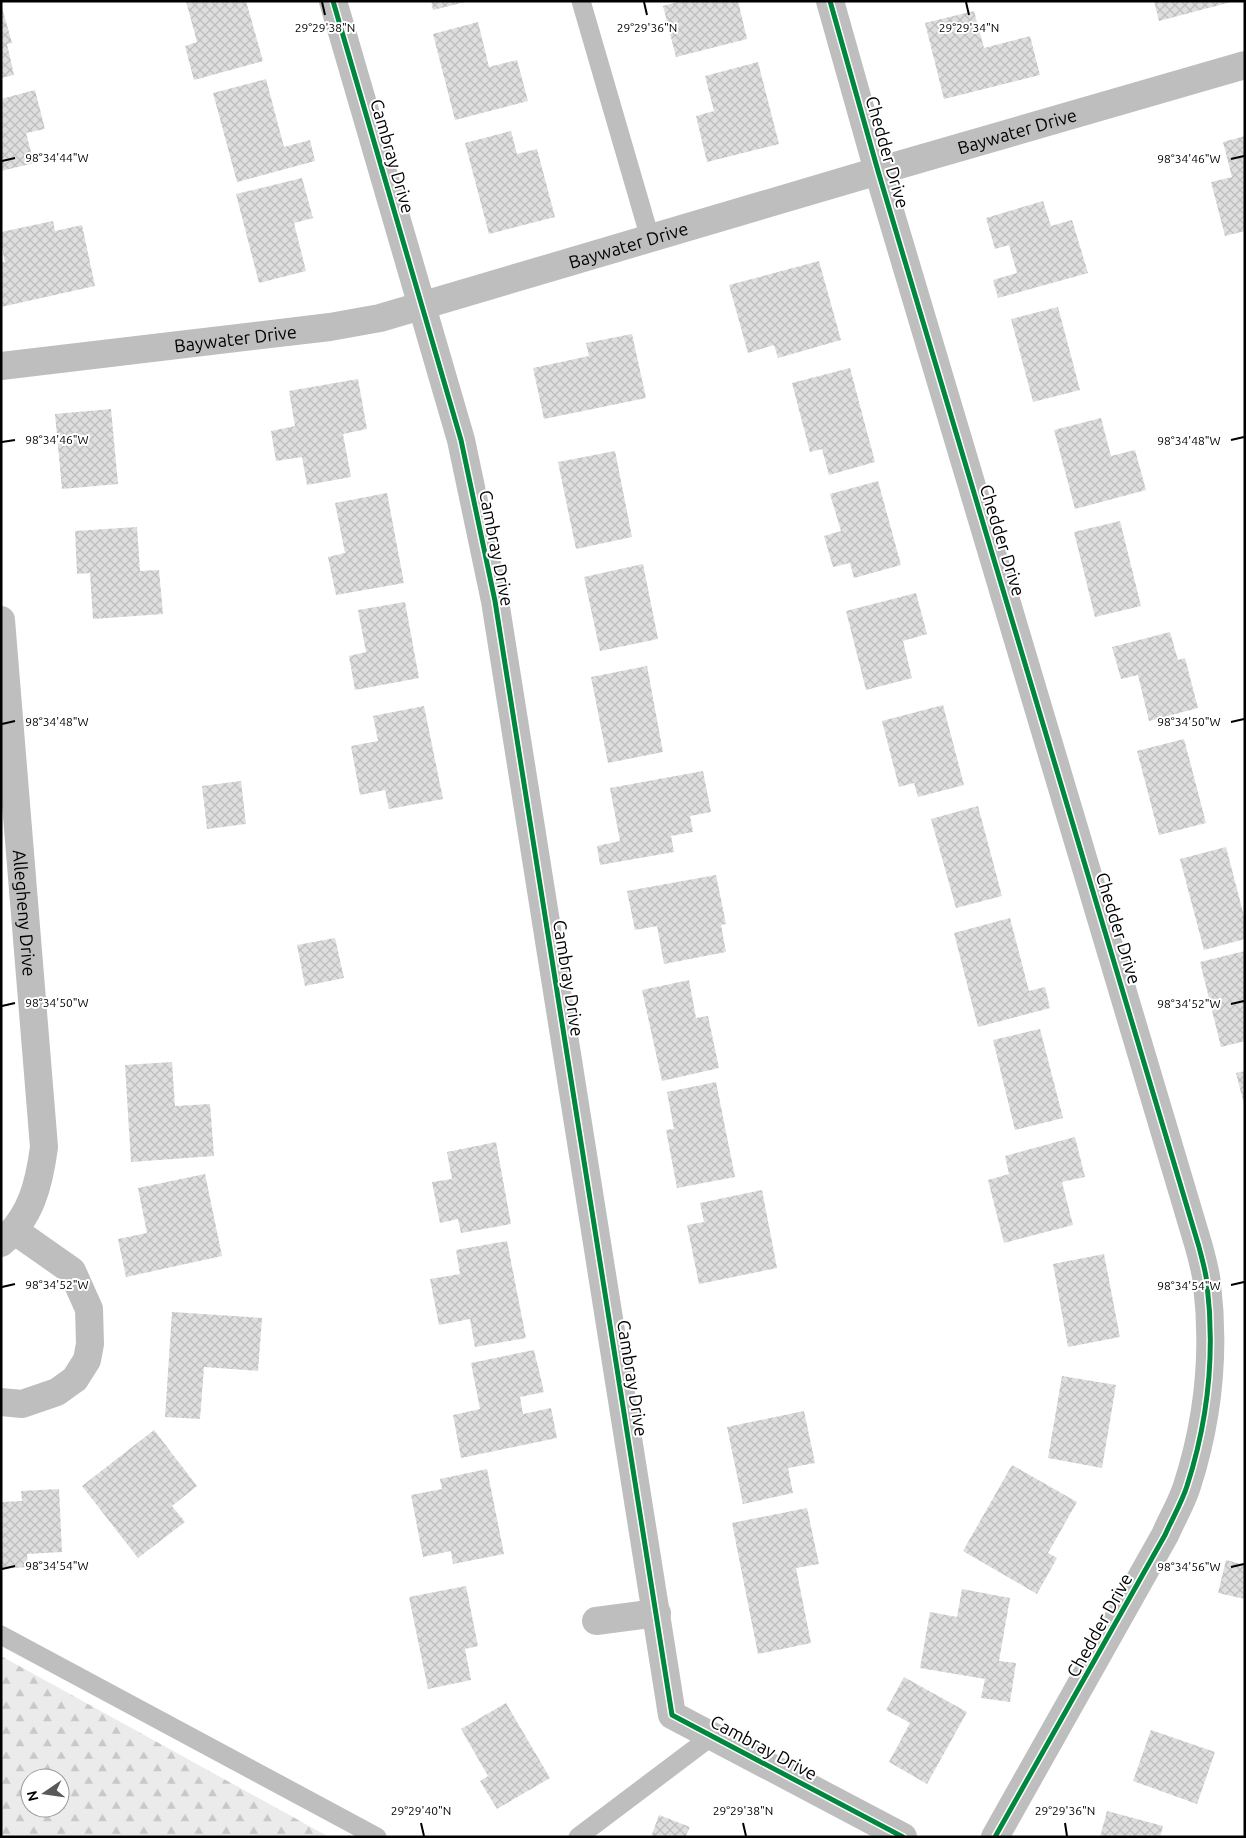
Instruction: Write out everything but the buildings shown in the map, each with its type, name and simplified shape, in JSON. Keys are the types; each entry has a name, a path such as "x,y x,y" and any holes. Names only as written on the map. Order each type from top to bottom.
{"street":[{"name":"Cambray Drive","path":"333,1 461,440 495,601 672,1715 904,1837"},
{"name":"Chedder Drive","path":"830,1 878,171 1199,1246 1208,1291 1210,1334 1208,1386 1200,1438 1187,1487 1165,1535 995,1837"},
{"name":"Baywater Drive","path":"1,366 330,327 380,318 1245,65"},
{"name":"Allegheny Drive","path":"1,620 44,1147 40,1177 30,1206 8,1237 72,1270 89,1309 90,1344 87,1360 75,1380 57,1392 22,1404 1,1402"},
{"path":"596,1622 657,1613"}],"lane":[{"path":"581,1 650,238"},
{"path":"1,1635 377,1837"},
{"path":"578,1837 712,1736"}],"green space":[{"path":"1,1656 329,1837 1,1837"}],"cycle path":[{"path":"333,1 461,440 495,601 672,1715 903,1837"},
{"path":"830,1 878,171 1206,1275 1210,1335 1208,1386 1200,1436 1187,1486 1165,1535 995,1837"}]}
